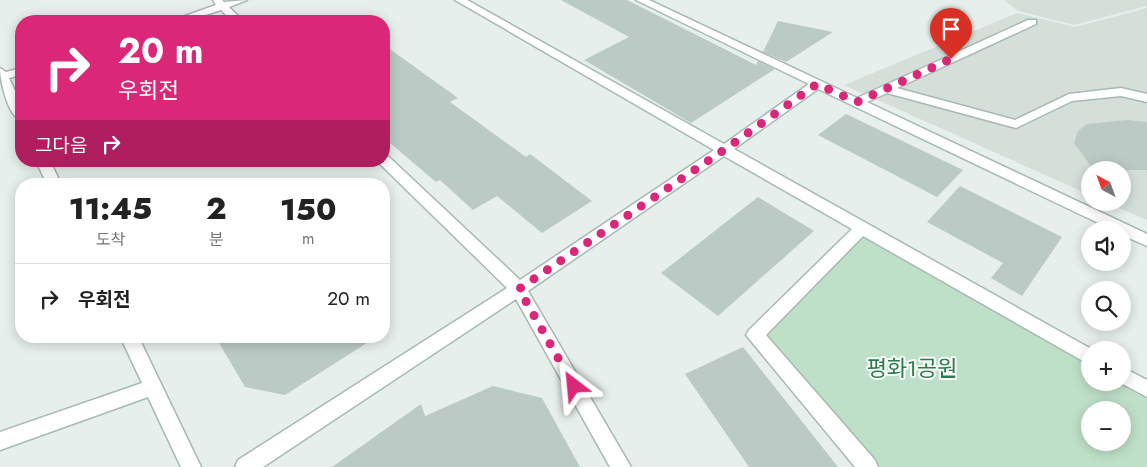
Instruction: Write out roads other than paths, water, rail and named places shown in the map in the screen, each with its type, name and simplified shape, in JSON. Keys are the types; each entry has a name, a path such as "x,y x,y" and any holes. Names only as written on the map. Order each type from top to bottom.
{"street":[{"path":"190,15 219,3 242,0"},
{"path":"460,0 1081,352"},
{"path":"640,0 1147,240"},
{"path":"219,3 232,15"},
{"path":"857,102 1032,22"},
{"path":"15,72 1,74 15,103"},
{"path":"245,467 519,289 724,150 817,84"},
{"path":"886,89 1016,124 1069,98 1121,92 1147,98"},
{"path":"390,166 519,289 621,467"},
{"path":"862,228 755,335 868,467"},
{"path":"132,343 191,467"},
{"path":"1131,381 1147,389"},
{"path":"0,441 153,387"}],"park label":[{"name":"평화1공원","path":"912,368"}]}
